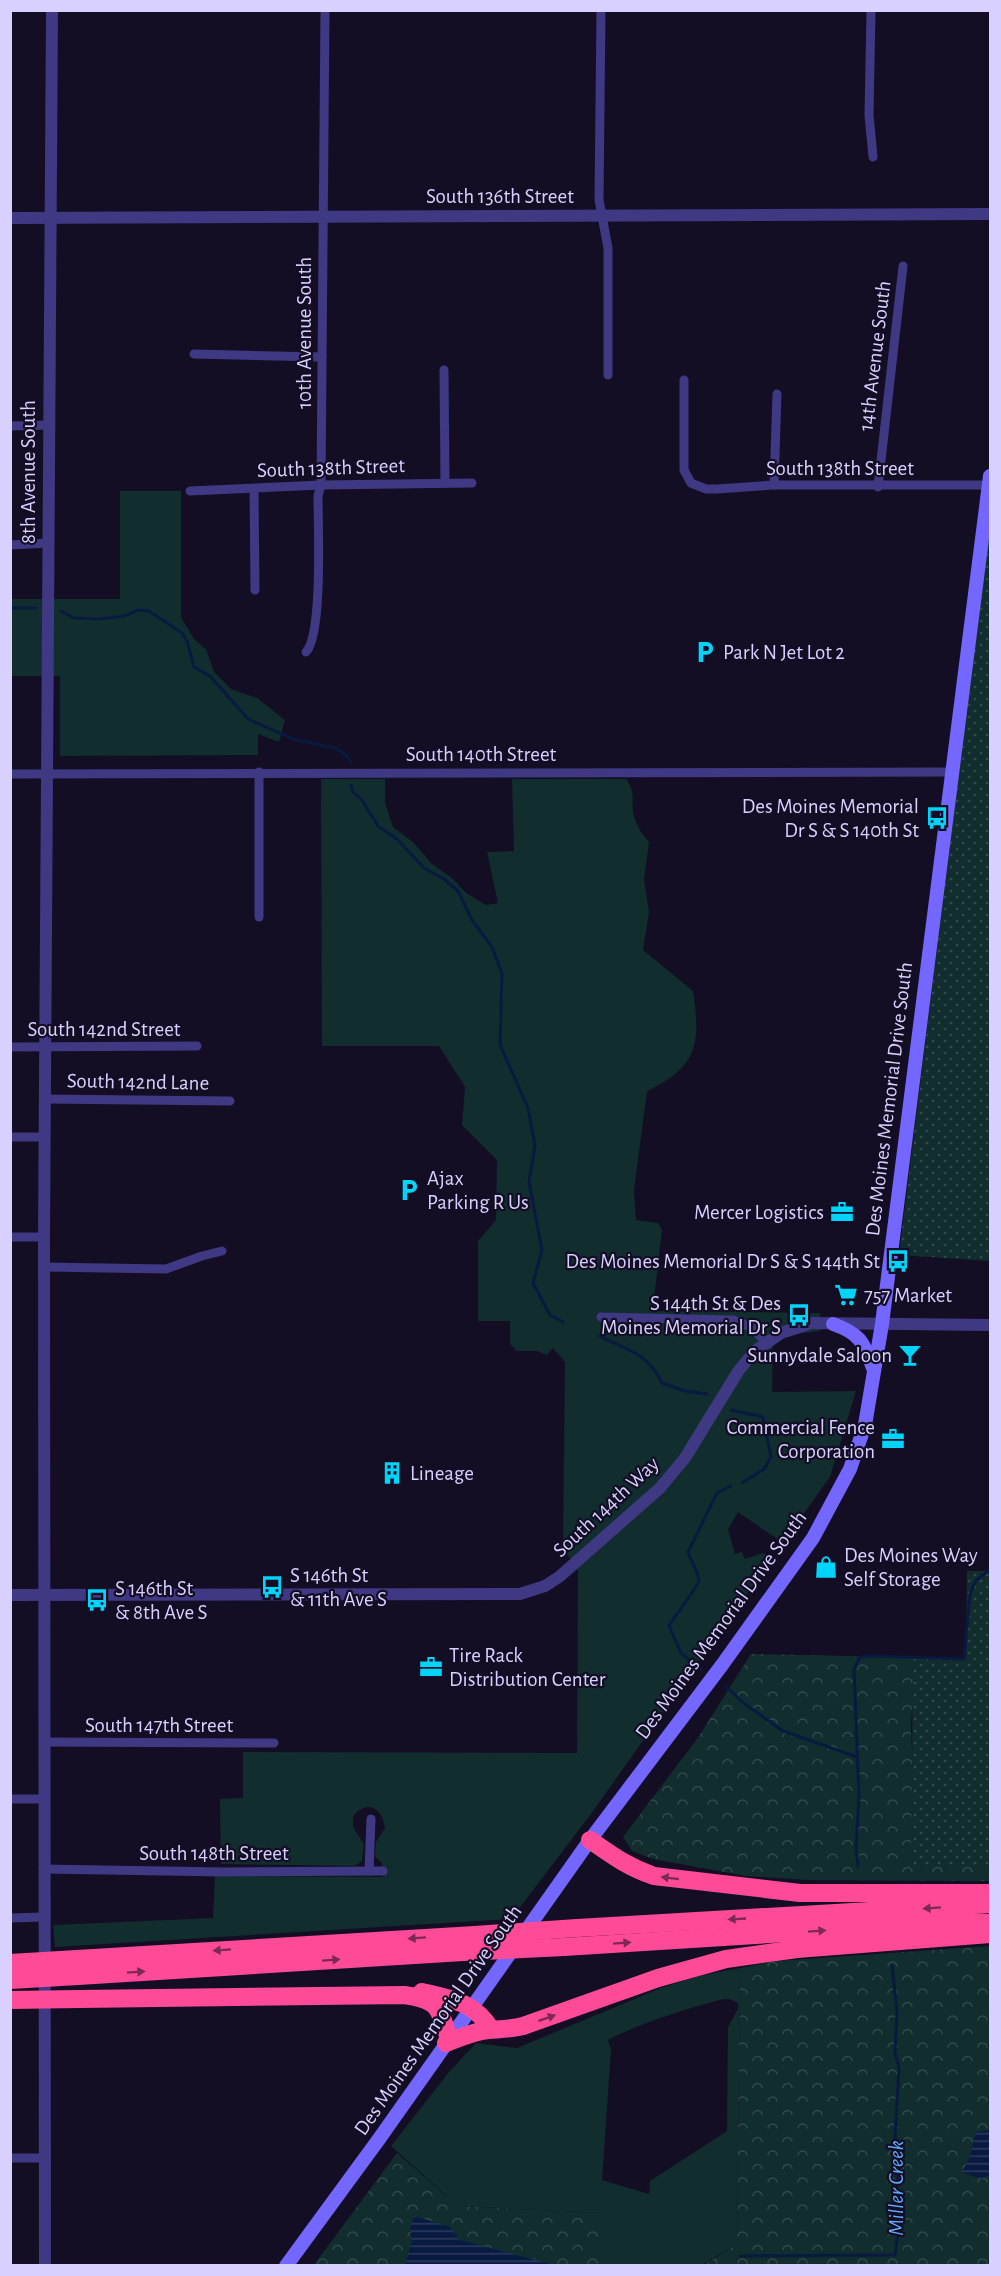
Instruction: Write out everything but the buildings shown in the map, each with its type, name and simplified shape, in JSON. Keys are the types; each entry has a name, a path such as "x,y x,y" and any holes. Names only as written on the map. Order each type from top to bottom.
{"highway":[{"path":"590,1840 633,1869 654,1876 721,1885 800,1893 990,1893"},
{"path":"10,1980 77,1968 475,1935 990,1904"},
{"path":"10,1963 77,1968 463,1952 949,1923 990,1923"},
{"path":"10,2000 404,1995 423,1998 434,2004 441,2012 447,2041 470,2034 523,2026 658,1978 726,1959 808,1948 990,1934"},
{"path":"355,1995 390,1990 414,1990 459,2002 472,2008 484,2019 491,2030"}],"main road":[{"name":"Des Moines Memorial Drive South","path":"286,2265 393,2121 590,1840 722,1665 813,1538 850,1469 866,1425 882,1324 990,482"},
{"path":"833,1324 858,1336 867,1351 874,1373"}],"street":[{"name":"8th Avenue South","path":"45,2265 44,1237 52,10"},
{"name":"10th Avenue South","path":"306,652 311,645 317,615 318,496 321,486 325,10"},
{"path":"601,10 599,201 608,248 608,375"},
{"path":"871,10 869,115 873,157"},
{"name":"South 136th Street","path":"10,218 990,214"},
{"name":"14th Avenue South","path":"878,487 903,266"},
{"path":"194,354 322,357"},
{"path":"444,370 445,483"},
{"name":"South 138th Street","path":"684,380 684,470 691,483 699,487 717,489 774,485 878,487 990,482"},
{"path":"774,485 777,394"},
{"path":"10,426 48,425"},
{"name":"South 138th Street","path":"190,491 472,483"},
{"path":"254,489 255,590"},
{"path":"10,545 48,543"},
{"path":"259,772 259,917"},
{"name":"South 140th Street","path":"10,774 952,772"},
{"name":"South 142nd Street","path":"10,1047 197,1046"},
{"name":"South 142nd Lane","path":"45,1099 230,1101"},
{"path":"10,1137 45,1137"},
{"path":"10,1238 44,1237"},
{"path":"44,1267 166,1269 222,1251"},
{"path":"601,1317 733,1320 751,1327 766,1342"},
{"name":"South 144th Way","path":"10,1595 520,1594 545,1586 559,1577 660,1488 685,1458 739,1370 766,1342 795,1327 812,1323 990,1325"},
{"name":"South 147th Street","path":"44,1742 274,1743"},
{"path":"10,1799 44,1799"},
{"path":"369,1871 371,1819"},
{"name":"South 148th Street","path":"44,1869 383,1871"},
{"path":"10,1918 43,1917"},
{"path":"10,2158 45,2157"}],"green space":[{"path":"120,491 181,491 181,617 194,639 206,649 214,672 231,689 257,698 285,720 279,742 258,734 258,755 60,756 60,676 11,676 11,599 120,599"},
{"path":"990,521 990,1261 899,1255"},
{"path":"321,779 385,779 385,803 393,827 413,842 432,864 452,878 466,893 486,905 498,903 487,852 514,851 512,779 626,779 632,793 635,820 649,842 644,880 649,912 643,950 693,991 696,1025 692,1051 686,1063 677,1073 647,1091 634,1191 636,1220 658,1223 662,1230 654,1299 649,1311 820,1313 820,1331 773,1337 772,1392 856,1391 830,1477 783,1543 738,1512 728,1529 735,1554 742,1552 745,1559 763,1553 774,1556 591,1814 511,1919 55,1947 53,1925 213,1918 215,1876 383,1877 382,1863 375,1857 376,1842 385,1828 378,1811 369,1807 353,1816 353,1827 364,1844 362,1861 355,1866 221,1864 220,1799 243,1798 243,1752 577,1753 578,1571 563,1548 565,1362 553,1348 547,1355 537,1351 517,1351 510,1344 510,1321 478,1321 478,1241 496,1220 497,1160 462,1125 465,1087 439,1046 322,1046"},
{"path":"967,1571 990,1571 990,1866 911,1866 913,1658 966,1658"},
{"path":"751,1654 951,1658 928,1673 919,1686 914,1701 911,1732 918,1795 990,1858 990,1881 808,1880 746,1876 653,1859 632,1851 623,1837 697,1739"},
{"path":"990,1946 990,2265 702,2266 737,2244 740,1968 777,1961"},
{"path":"740,1968 737,2244 702,2265 602,2265 602,2213 458,2206 391,2146 449,2072 476,2043 517,2048 661,1988 698,1976","holes":["729,1999 738,2003 738,2009 728,2027 727,2131 650,2181 649,2194 602,2180 611,2050 608,2040 664,2016"]},
{"path":"397,2153 458,2206 602,2213 602,2265 313,2266"}],"water":[{"path":"990,2130 990,2175 981,2179 961,2172 969,2158 976,2132"},
{"path":"414,2216 450,2227 460,2240 555,2265 405,2265 412,2240 410,2228"}],"waterway":[{"path":"10,608 36,608"},
{"path":"61,611 74,618 98,619 125,616 138,610 149,611 182,633 187,641 194,667 210,676 248,719 293,739 335,748 346,755 351,763"},
{"path":"351,785 353,792 362,800 378,826 397,839 424,868 444,879 458,891 472,920 492,947 502,974 500,1045 528,1108 535,1145 529,1182 542,1250 533,1283 550,1315 563,1322"},
{"path":"599,1336 628,1349 643,1359 662,1383 685,1391 707,1394"},
{"path":"731,1410 763,1417 771,1457 764,1469 742,1483"},
{"name":"Miller Creek","path":"701,1670 681,1653 669,1626 699,1580 688,1552 717,1493 731,1486"},
{"name":"Miller Creek","path":"858,1866 856,1848 859,1796 854,1669 860,1657 964,1659 970,1594 976,1580 990,1570"},
{"name":"Miller Creek","path":"726,1687 745,1704 783,1731 857,1757"},
{"name":"Miller Creek","path":"740,2256 895,2255 899,2223 895,2136 899,2068 895,2052 897,2012 892,1966"}],"place":[{"name":"Park N Jet Lot 2","path":"705,652"},
{"name":"Des Moines Memorial Dr S & S 140th St","path":"937,818"},
{"name":"Ajax Parking R Us","path":"409,1190"},
{"name":"Mercer Logistics","path":"842,1212"},
{"name":"Des Moines Memorial Dr S & S 144th St","path":"898,1261"},
{"name":"757 Market","path":"846,1295"},
{"name":"S 144th St & Des Moines Memorial Dr S","path":"799,1315"},
{"name":"Sunnydale Saloon","path":"910,1355"},
{"name":"Commercial Fence Corporation","path":"893,1439"},
{"name":"Lineage","path":"392,1473"},
{"name":"Des Moines Way Self Storage","path":"826,1567"},
{"name":"S 146th St & 11th Ave S","path":"272,1587"},
{"name":"S 146th St & 8th Ave S","path":"97,1600"},
{"name":"Tire Rack Distribution Center","path":"431,1667"}]}
